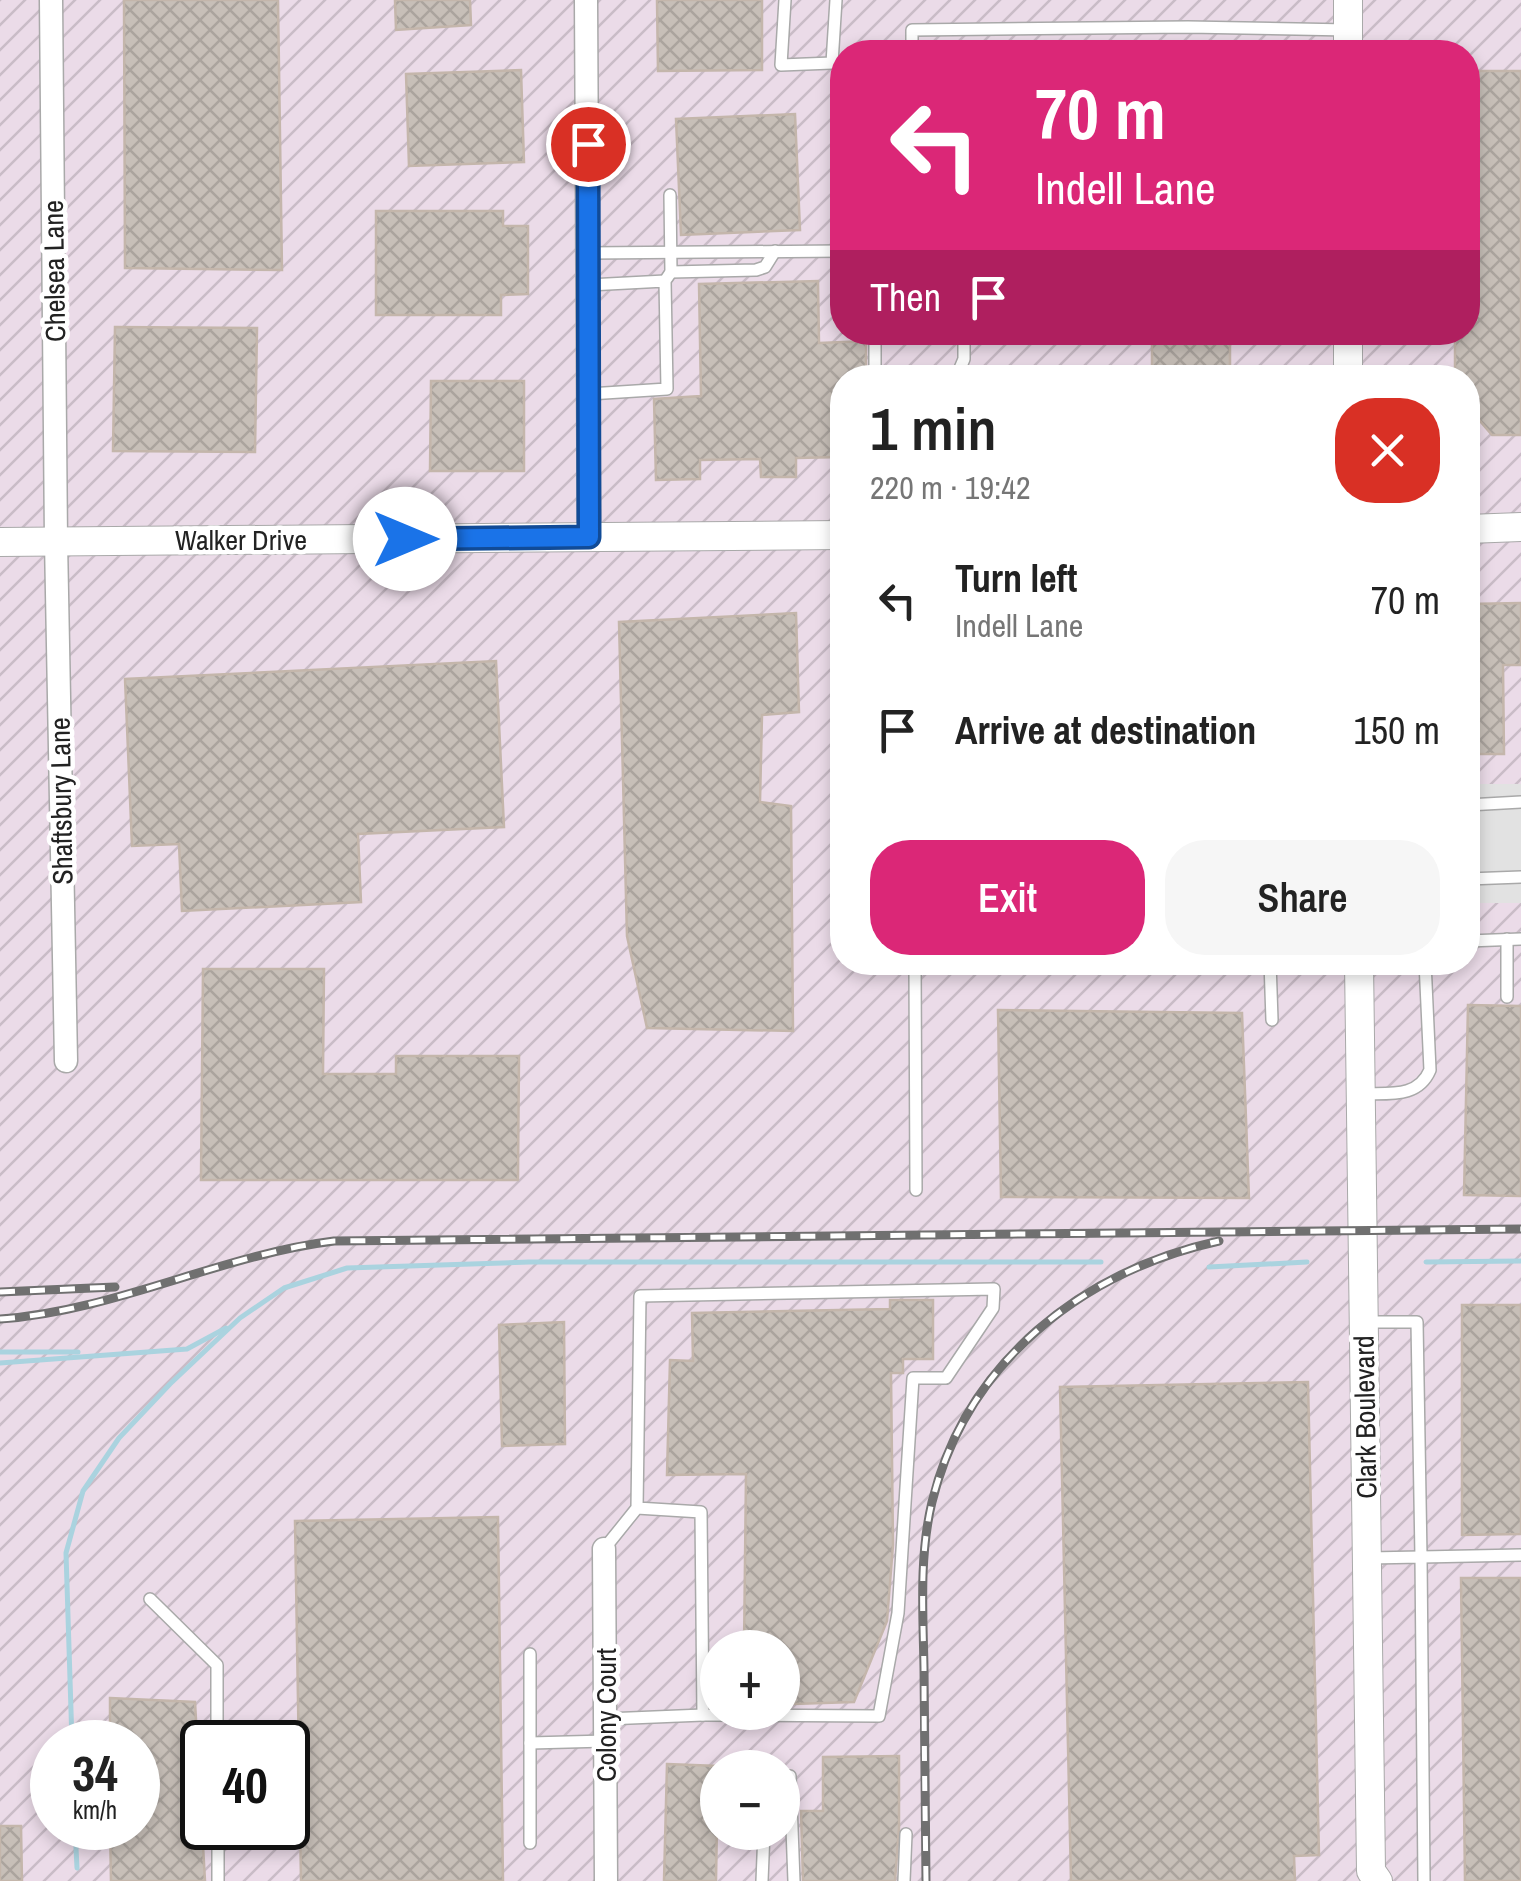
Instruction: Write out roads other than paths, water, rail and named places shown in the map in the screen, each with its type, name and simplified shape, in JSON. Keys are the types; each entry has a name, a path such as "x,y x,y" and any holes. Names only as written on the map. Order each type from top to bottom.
{"street":[{"name":"Chelsea Lane","path":"51,0 56,541"},
{"path":"586,0 589,537"},
{"path":"1348,0 1348,40"},
{"path":"1480,529 1521,528"},
{"name":"Walker Drive","path":"0,542 830,535"},
{"name":"Shaftsbury Lane","path":"56,541 66,1062"},
{"name":"Clark Boulevard","path":"1359,975 1371,1878"},
{"name":"Colony Court","path":"604,1549 606,1881"}],"lane":[{"path":"785,0 781,66 830,63"},
{"path":"833,40 836,0"},
{"path":"912,40 912,30 1188,27 1337,40"},
{"path":"589,394 668,389 670,195"},
{"path":"588,285 756,270 764,267 775,251"},
{"path":"588,253 830,251"},
{"path":"1480,804 1521,802"},
{"path":"1480,879 1521,877"},
{"path":"1480,940 1521,938"},
{"path":"1507,939 1507,996"},
{"path":"915,975 916,1190"},
{"path":"1270,975 1272,1020"},
{"path":"1361,1094 1402,1093 1416,1090 1425,1082 1430,1070 1426,975"},
{"path":"604,1549 638,1508 640,1296 994,1290 994,1308 946,1378 913,1378 898,1613 879,1716 800,1716"},
{"path":"1364,1322 1417,1322 1424,1881"},
{"path":"638,1508 701,1512 702,1630"},
{"path":"1367,1558 1521,1555"},
{"path":"150,1599 217,1665 217,1720"},
{"path":"530,1654 530,1843"},
{"path":"530,1743 700,1715"},
{"path":"904,1881 906,1834"},
{"path":"218,1850 218,1881"},
{"path":"762,1881 763,1850"},
{"path":"793,1850 794,1881"}],"waterway":[{"path":"1426,1262 1521,1261"},
{"path":"71,1720 66,1553 83,1491 119,1438 170,1384 240,1318 284,1288 347,1268 529,1262 1101,1262"},
{"path":"1209,1267 1307,1262"},
{"path":"0,1363 187,1349 226,1328"},
{"path":"0,1352 78,1352"},
{"path":"76,1850 77,1868"}],"railway":[{"path":"0,1319 85,1305 250,1258 334,1241 1521,1229"},
{"path":"926,1881 923,1564 932,1502 949,1452 972,1406 1002,1366 1037,1330 1077,1300 1122,1275 1169,1255 1219,1241"},
{"path":"0,1292 115,1287"}]}
